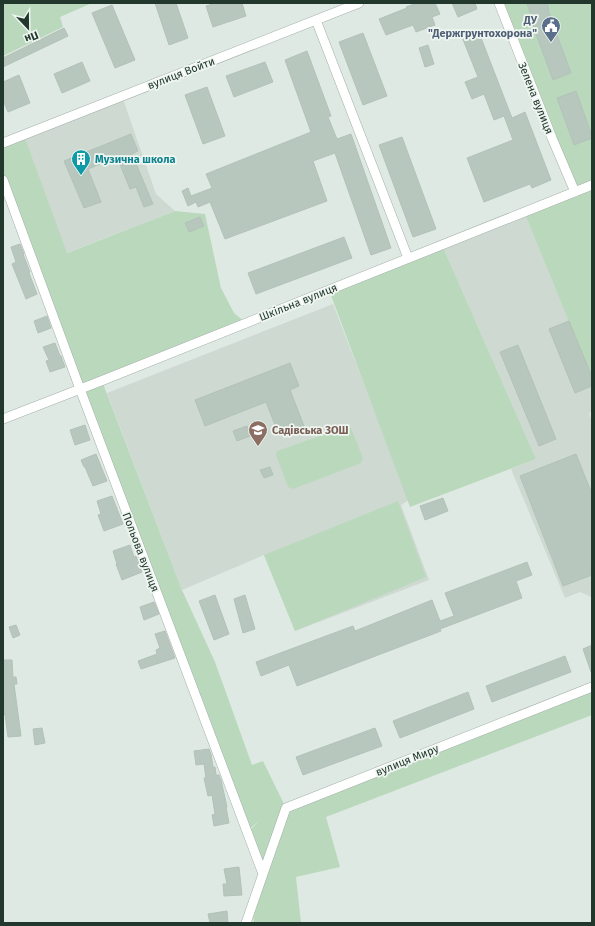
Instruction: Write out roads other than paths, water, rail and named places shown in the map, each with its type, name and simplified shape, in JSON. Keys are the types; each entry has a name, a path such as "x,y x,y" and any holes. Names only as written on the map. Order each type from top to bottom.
{"street":[{"name":"вулиця Войти","path":"3,143 359,3"},
{"name":"Зелена вулиця","path":"499,3 575,192"},
{"path":"316,20 408,258"},
{"name":"Польова вулиця","path":"3,180 80,389 264,874"},
{"name":"Шкільна вулиця","path":"3,419 592,185"},
{"name":"вулиця Миру","path":"264,874 286,808 592,687"},
{"path":"246,923 264,874"}],"place":[{"name":"ДУ \"Держгрунтохорона\"","path":"551,43"},
{"name":"Музична школа","path":"81,176"},
{"name":"Садівська ЗОШ","path":"258,447"}]}
